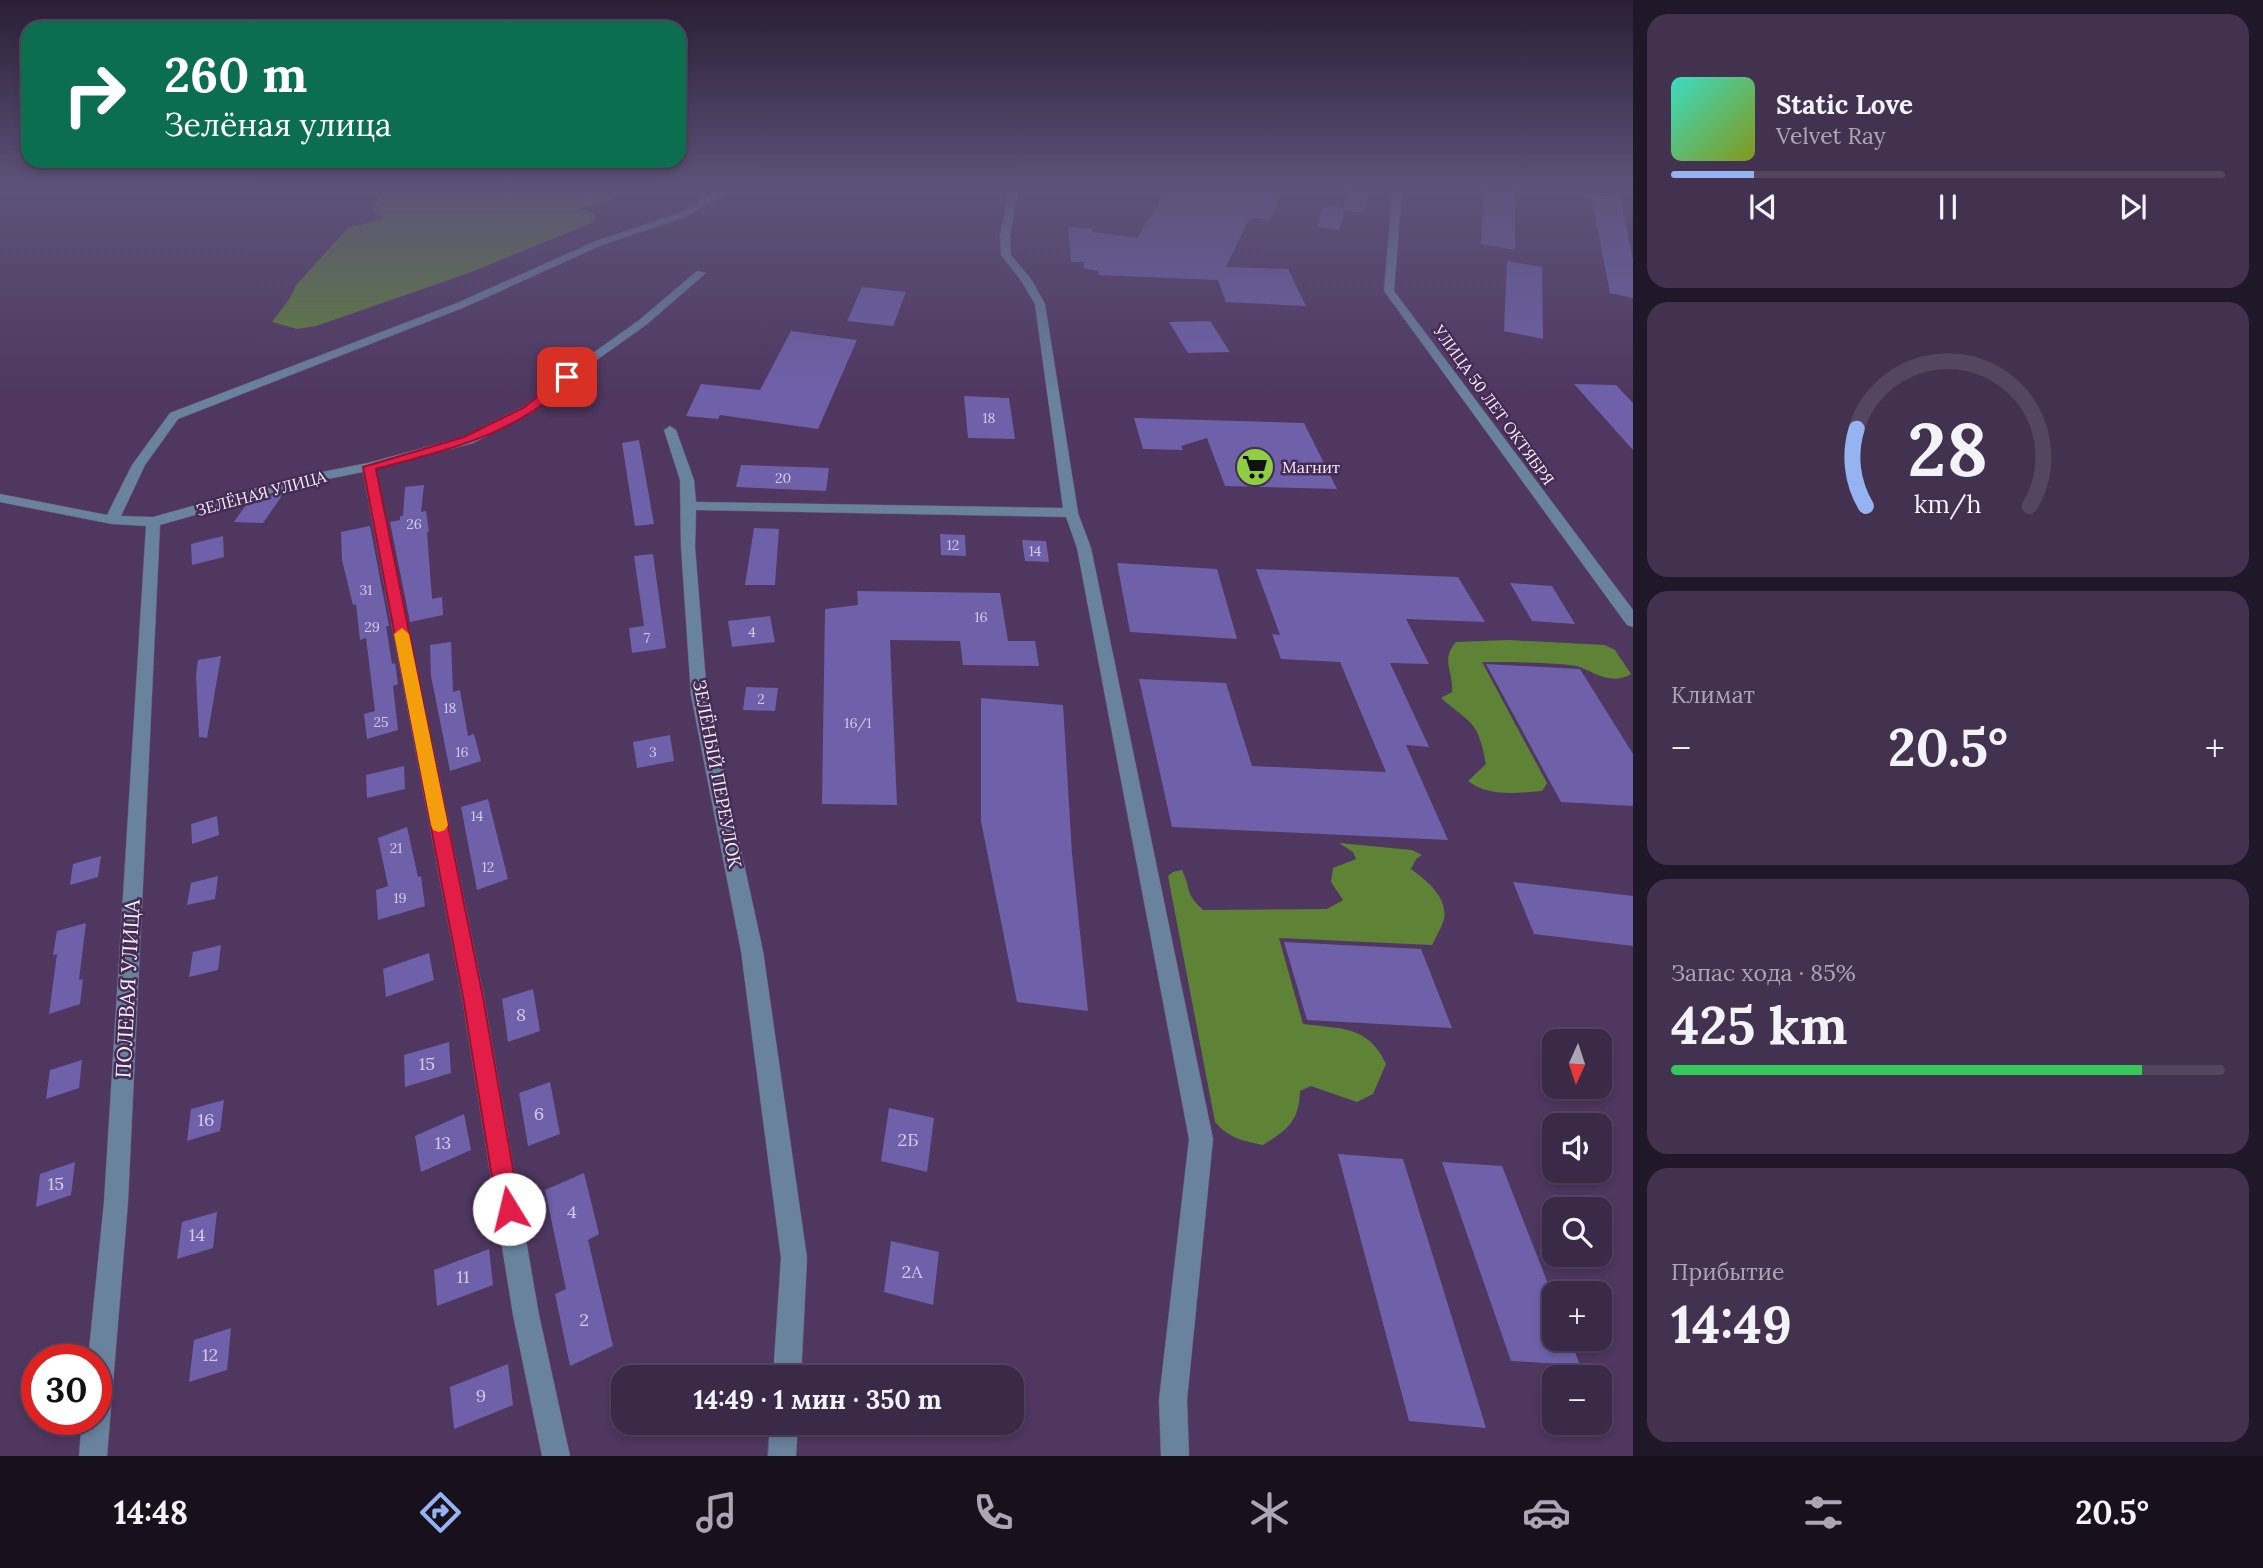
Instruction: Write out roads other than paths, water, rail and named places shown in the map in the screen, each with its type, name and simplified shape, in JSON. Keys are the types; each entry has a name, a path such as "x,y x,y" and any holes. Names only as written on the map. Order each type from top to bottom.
{"street":[{"path":"112,520 124,491 162,429 174,416 461,305 570,257"},
{"path":"1007,257 1027,281 1040,304 1071,513 1084,548 1201,1139 1173,1400 1175,1456"},
{"name":"УЛИЦА 50 ЛЕТ ОКТЯБРЯ","path":"1392,257 1389,291 1633,621"},
{"name":"ЗЕЛЁНАЯ УЛИЦА","path":"0,498 112,520 153,522 300,480 369,467 468,440 529,409 587,362 642,323 701,273"},
{"name":"ЗЕЛЁНЫЙ ПЕРЕУЛОК","path":"670,430 687,480 688,547 699,695 752,951 794,1258 788,1365"},
{"path":"369,467 473,997 526,1315 556,1456"},
{"path":"689,506 1071,513"},
{"name":"ПОЛЕВАЯ УЛИЦА","path":"93,1456 116,1202 153,522"},
{"path":"782,1456 783,1435"}],"place":[{"name":"Магнит","path":"1255,467"}]}
